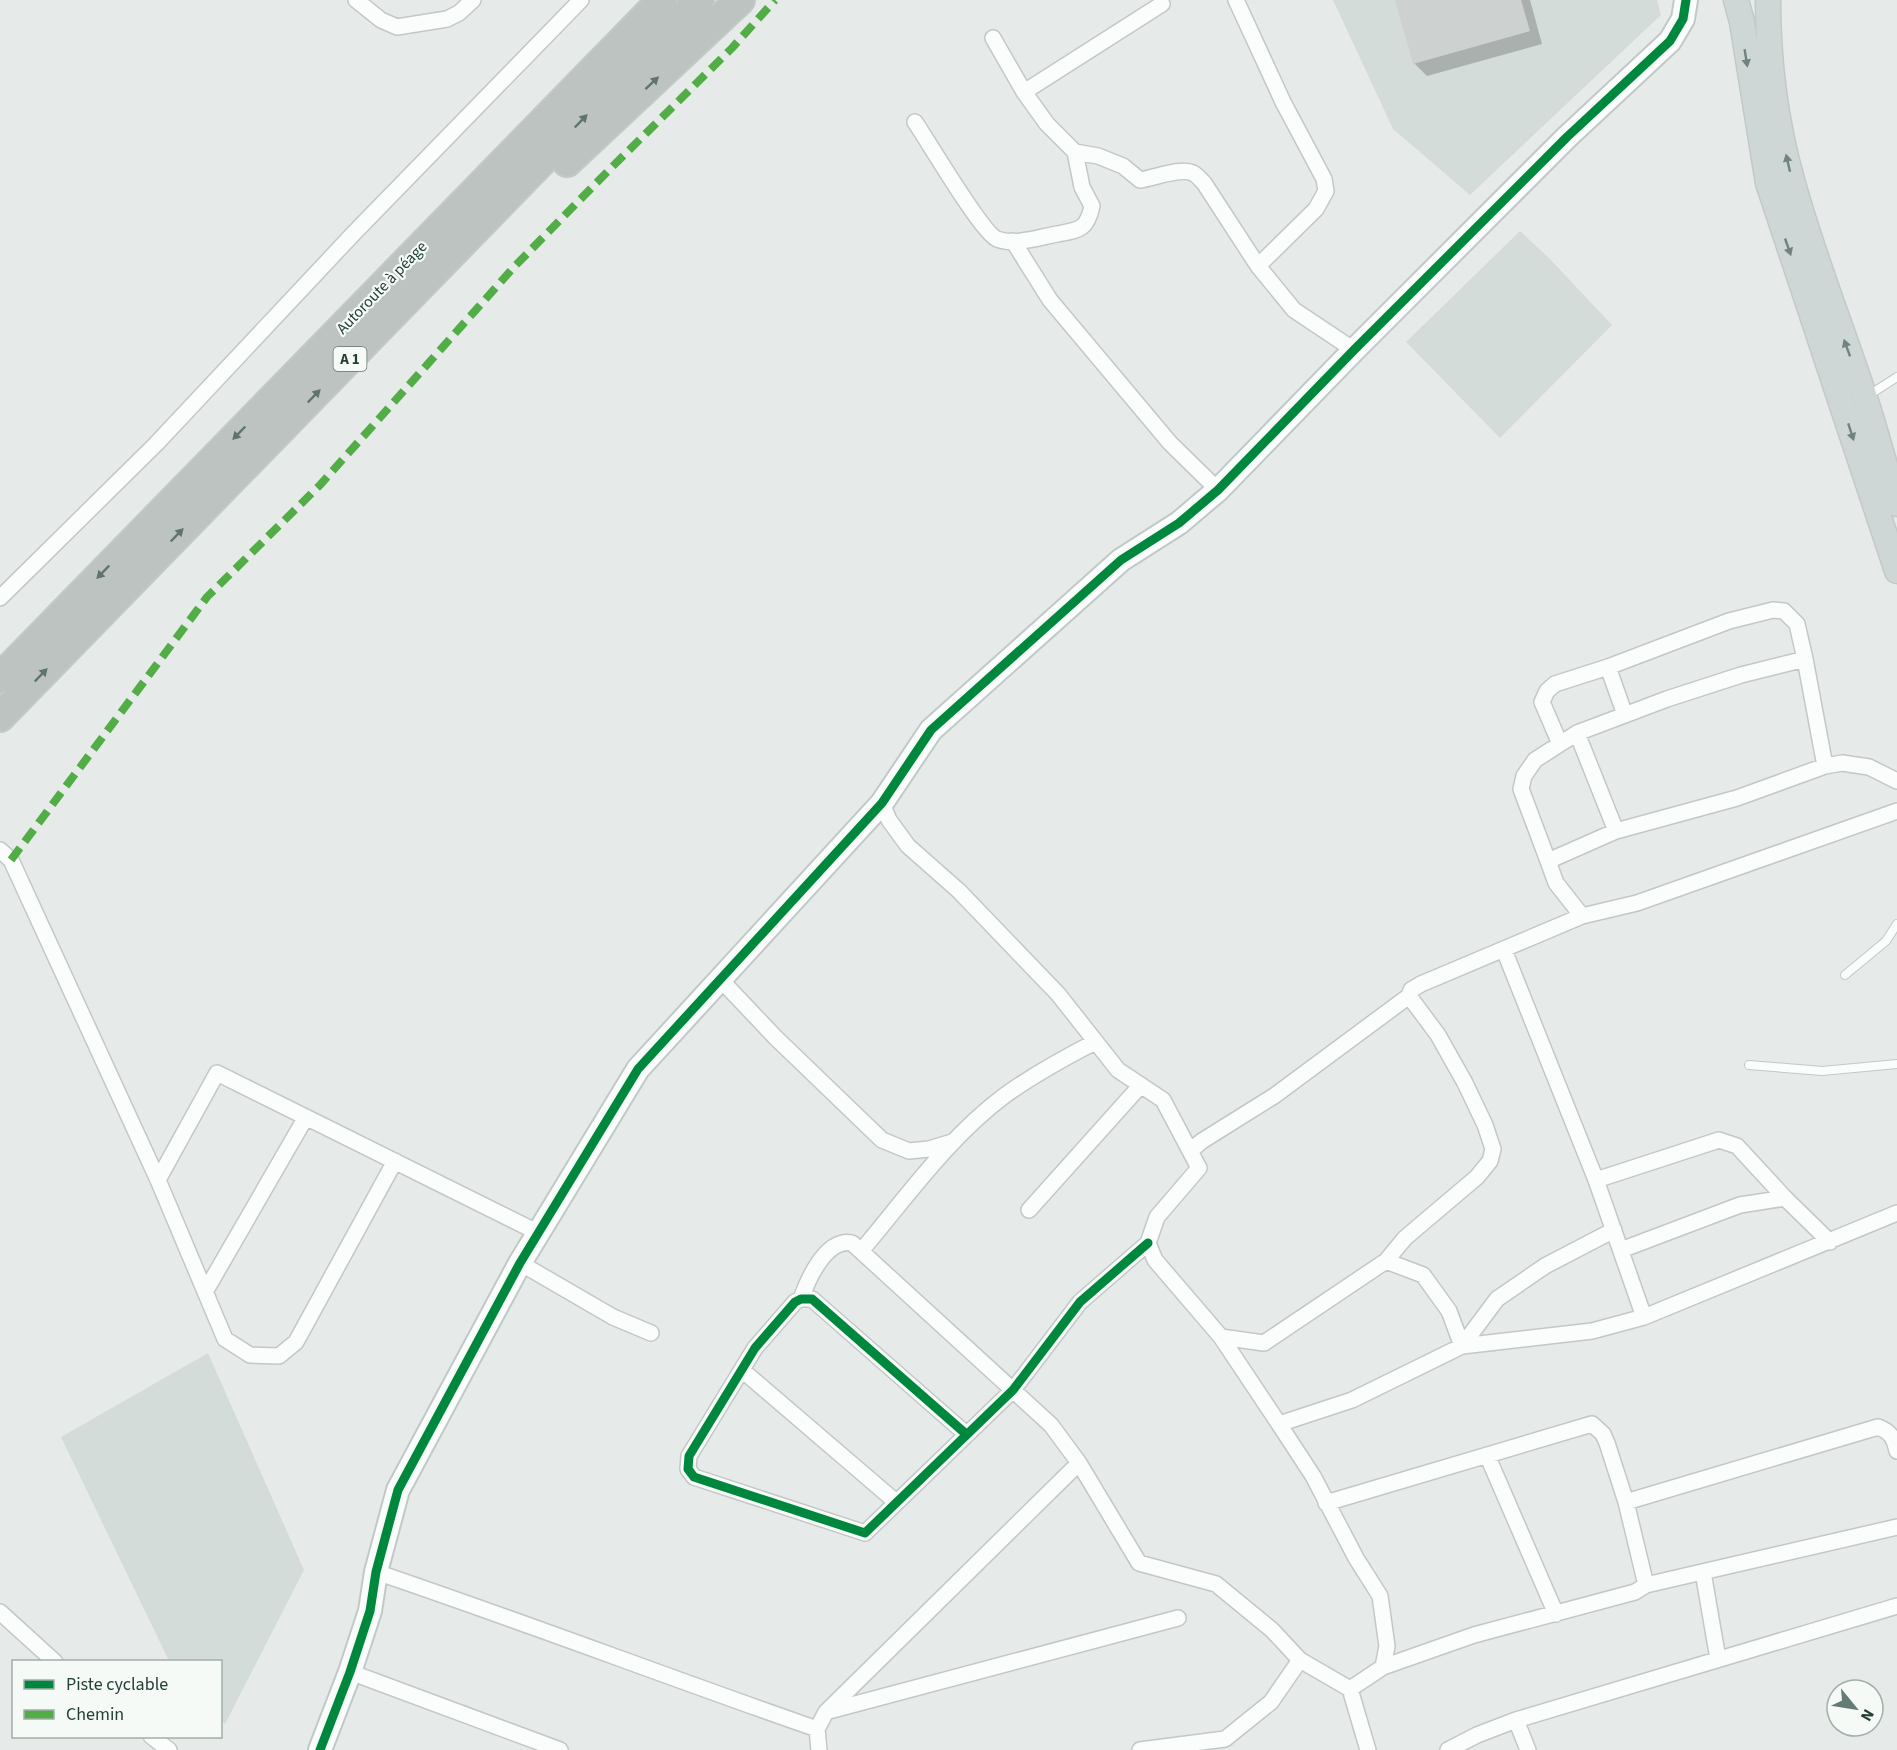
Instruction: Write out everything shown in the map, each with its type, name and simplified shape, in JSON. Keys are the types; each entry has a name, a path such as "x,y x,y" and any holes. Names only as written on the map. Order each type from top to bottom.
{"highway":[{"path":"365,304 645,0"},
{"name":"Autoroute à péage","path":"0,678 662,0"},
{"name":"A 1","path":"0,717 699,0"},
{"path":"390,318 486,238 740,0"}],"main road":[{"path":"1736,0 1742,22 1768,183 1897,571"},
{"path":"1768,0 1774,84 1791,179 1826,288 1865,397 1897,504"}],"street":[{"path":"356,0 381,20 397,27 447,19 459,13 472,0"},
{"path":"0,598 156,444 371,216 581,0"},
{"path":"1236,0 1283,102 1324,178 1326,191 1317,209 1258,266"},
{"path":"320,1750 350,1672 370,1611 376,1572 398,1490 520,1263 638,1069 882,803 931,730 1121,560 1179,523 1218,490 1567,137 1670,41 1683,19 1686,0"},
{"path":"1024,92 1162,4"},
{"path":"915,122 981,223 996,239 1013,241 1078,230 1089,221 1092,206 1082,187 1075,152 1047,124 1024,92 993,38"},
{"path":"1075,152 1098,156 1123,166 1140,180 1157,178 1180,170 1193,173 1204,183 1258,266 1294,310 1354,350"},
{"path":"1013,241 1050,300 1170,443 1218,490"},
{"path":"1560,744 1542,702 1546,691 1555,684 1608,667 1729,621 1773,610 1784,611 1797,624 1825,766"},
{"path":"1582,916 1556,883 1521,789 1524,776 1535,760 1577,733 1625,715 1741,675 1805,659"},
{"path":"1608,667 1625,715"},
{"path":"1577,733 1616,831"},
{"path":"1548,861 1616,831 1737,798 1825,766 1842,764 1869,767 1897,781"},
{"path":"882,803 889,820 908,846 959,891 1058,994 1118,1071 1163,1100 1198,1168 1157,1217 1148,1243 1080,1302 1012,1390 865,1533 694,1477 688,1469 689,1456 755,1348 795,1302 801,1299 812,1299 966,1434"},
{"path":"1190,1151 1274,1096 1409,996 1411,990 1421,984 1582,916 1637,903 1897,811"},
{"path":"0,850 11,860 158,1180 225,1339 250,1355 279,1356 296,1342 395,1161"},
{"path":"1504,950 1596,1180 1644,1317"},
{"path":"720,979 776,1038 882,1140 909,1151 929,1149 952,1142"},
{"path":"1221,1337 1264,1343 1386,1261 1412,1232 1477,1178 1490,1161 1493,1149 1466,1083 1438,1035 1409,996"},
{"path":"861,1251 952,1142 1003,1097 1047,1067 1095,1042"},
{"path":"158,1180 217,1072 539,1233"},
{"path":"1029,1210 1141,1085"},
{"path":"205,1292 306,1117"},
{"path":"1596,1180 1719,1140 1737,1146 1830,1242"},
{"path":"1621,1250 1740,1205 1785,1198"},
{"path":"1279,1424 1352,1400 1462,1346 1592,1331 1644,1317 1897,1213"},
{"path":"1462,1346 1497,1299 1545,1266 1614,1230"},
{"path":"801,1299 815,1267 835,1247 844,1242 852,1243 1051,1425 1079,1463 1139,1563 1216,1584 1272,1630 1300,1660 1350,1689 1368,1750"},
{"path":"1148,1243 1155,1260 1221,1337 1279,1424 1313,1476 1356,1558 1380,1596 1387,1646 1383,1667"},
{"path":"1386,1261 1424,1275 1449,1311 1462,1346"},
{"path":"520,1263 613,1317 651,1332"},
{"path":"742,1370 896,1502"},
{"path":"1326,1503 1592,1424 1603,1434 1626,1502 1646,1585"},
{"path":"1626,1502 1878,1427 1894,1437 1897,1451"},
{"path":"1487,1455 1557,1614"},
{"path":"819,1750 817,1729 826,1712 1079,1463"},
{"path":"1350,1689 1383,1667 1474,1635 1635,1592 1646,1585 1897,1527"},
{"path":"376,1572 817,1729"},
{"path":"1703,1572 1718,1659"},
{"path":"1448,1750 1477,1735 1516,1720 1897,1606"},
{"path":"0,1612 53,1660"},
{"path":"826,1712 1178,1618"},
{"path":"1140,1750 1225,1739 1271,1702 1300,1660"},
{"path":"350,1672 560,1750"},
{"path":"1516,1720 1528,1750"},
{"path":"152,1738 169,1750"}],"lane":[{"path":"1865,397 1897,377"},
{"path":"1845,975 1886,941 1897,924"},
{"path":"1749,1065 1822,1071 1897,1064"}],"shaded area":[{"path":"1333,0 1657,0 1661,15 1470,195 1393,129"},
{"path":"1520,231 1550,259 1612,325 1500,438 1406,342"},
{"path":"208,1353 304,1570 225,1724 222,1721 222,1660 169,1660 61,1437"}],"building":[{"path":"1395,0 1521,0 1530,31 1413,64"}],"marked path":[{"path":"11,860 207,597 320,485 514,267 732,48 775,0"}],"cycle path":[{"path":"320,1750 350,1672 370,1611 376,1572 398,1490 520,1263 638,1069 882,803 931,730 1121,560 1179,523 1218,490 1567,137 1670,41 1683,19 1686,0"},
{"path":"966,1434 812,1299 801,1299 795,1302 755,1348 689,1456 688,1469 694,1477 865,1533 1013,1390 1080,1302 1148,1243"}]}
